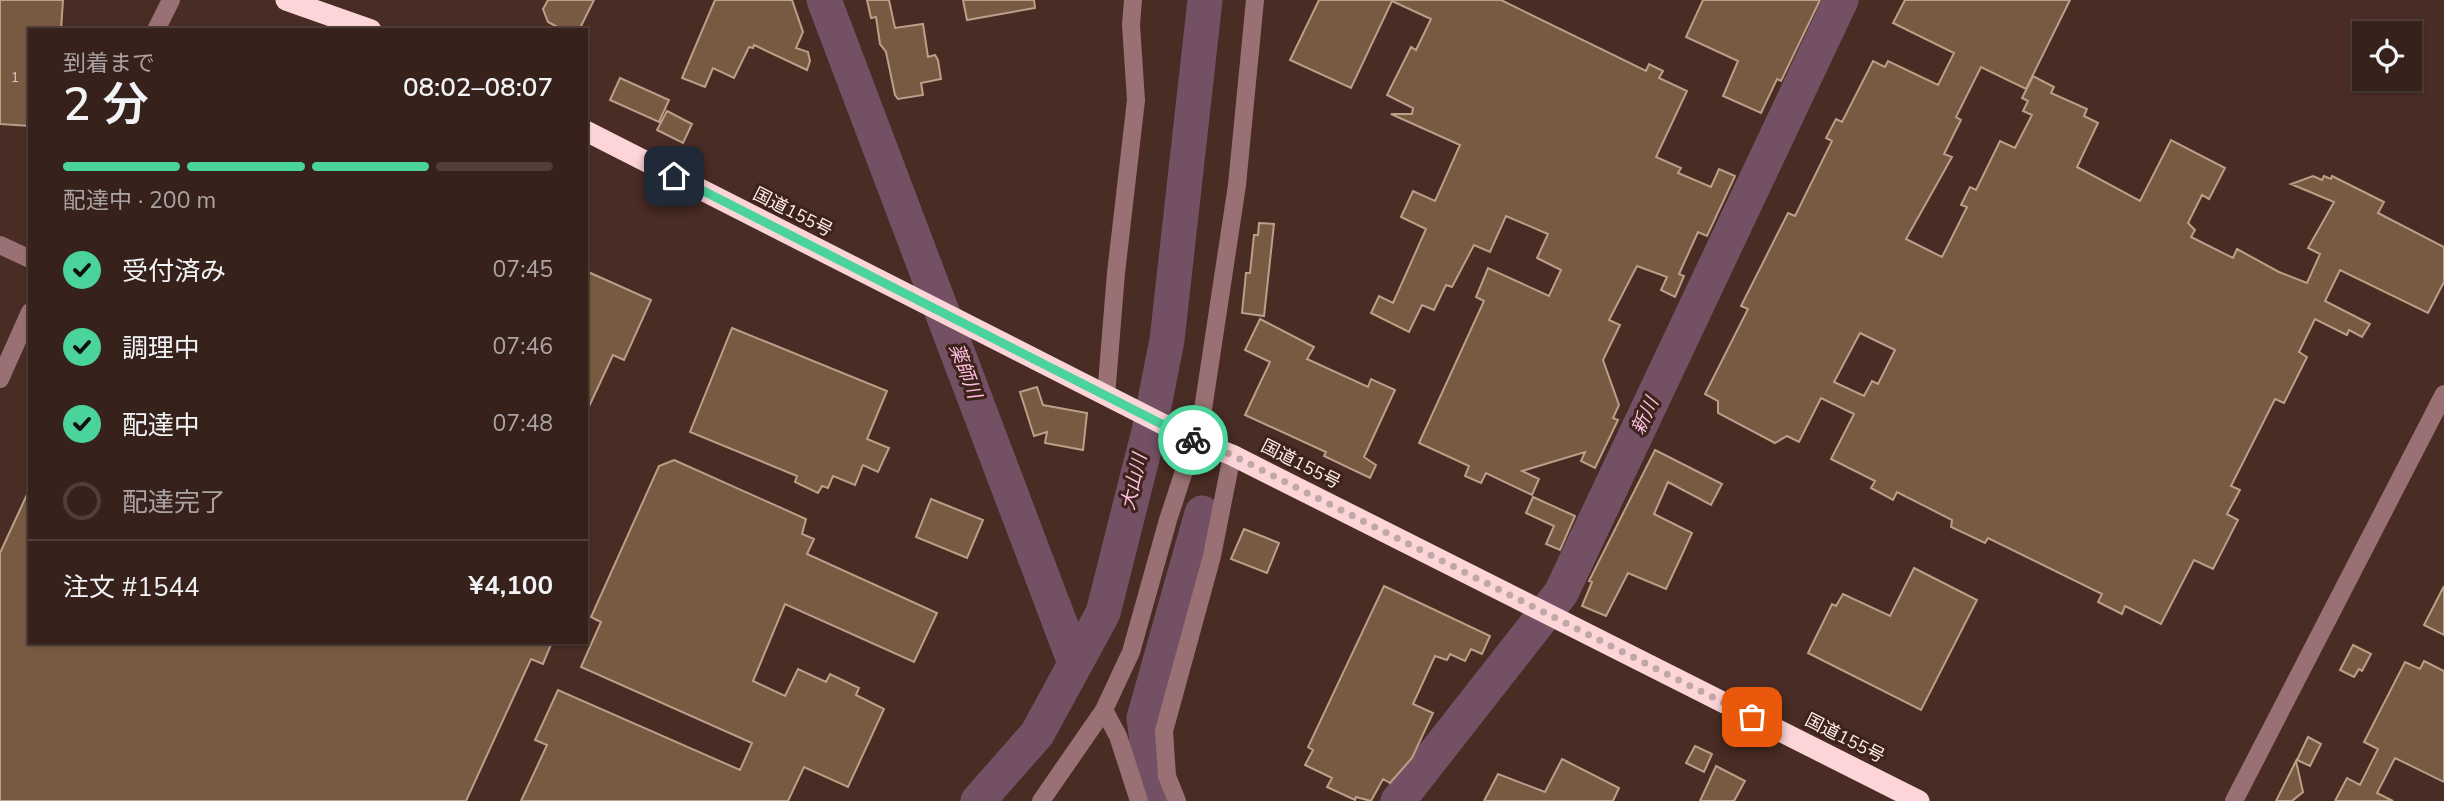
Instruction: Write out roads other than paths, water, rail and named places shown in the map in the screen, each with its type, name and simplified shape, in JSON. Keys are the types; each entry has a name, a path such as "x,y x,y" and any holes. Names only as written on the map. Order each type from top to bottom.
{"highway":[{"path":"288,0 366,28"},
{"name":"国道155号","path":"588,132 1194,440 1232,455 1919,801"}],"street":[{"path":"157,28 171,0"},
{"path":"1107,396 1116,273 1136,100 1131,25 1133,0"},
{"path":"1041,801 1104,710 1131,652 1202,416 1237,185 1255,0"},
{"path":"0,245 28,258"},
{"path":"0,379 28,316"},
{"path":"2234,801 2441,406"},
{"path":"1177,801 1167,776 1164,731 1212,555 1232,455"},
{"path":"1104,710 1118,736 1139,801"}],"waterway":[{"name":"薬師川","path":"824,0 1075,663"},
{"name":"大山川","path":"978,801 1037,734 1103,613 1149,431 1167,340 1205,0"},
{"name":"新川","path":"1398,801 1561,593 1841,0"},
{"path":"1161,801 1151,774 1144,718 1202,513"}]}
